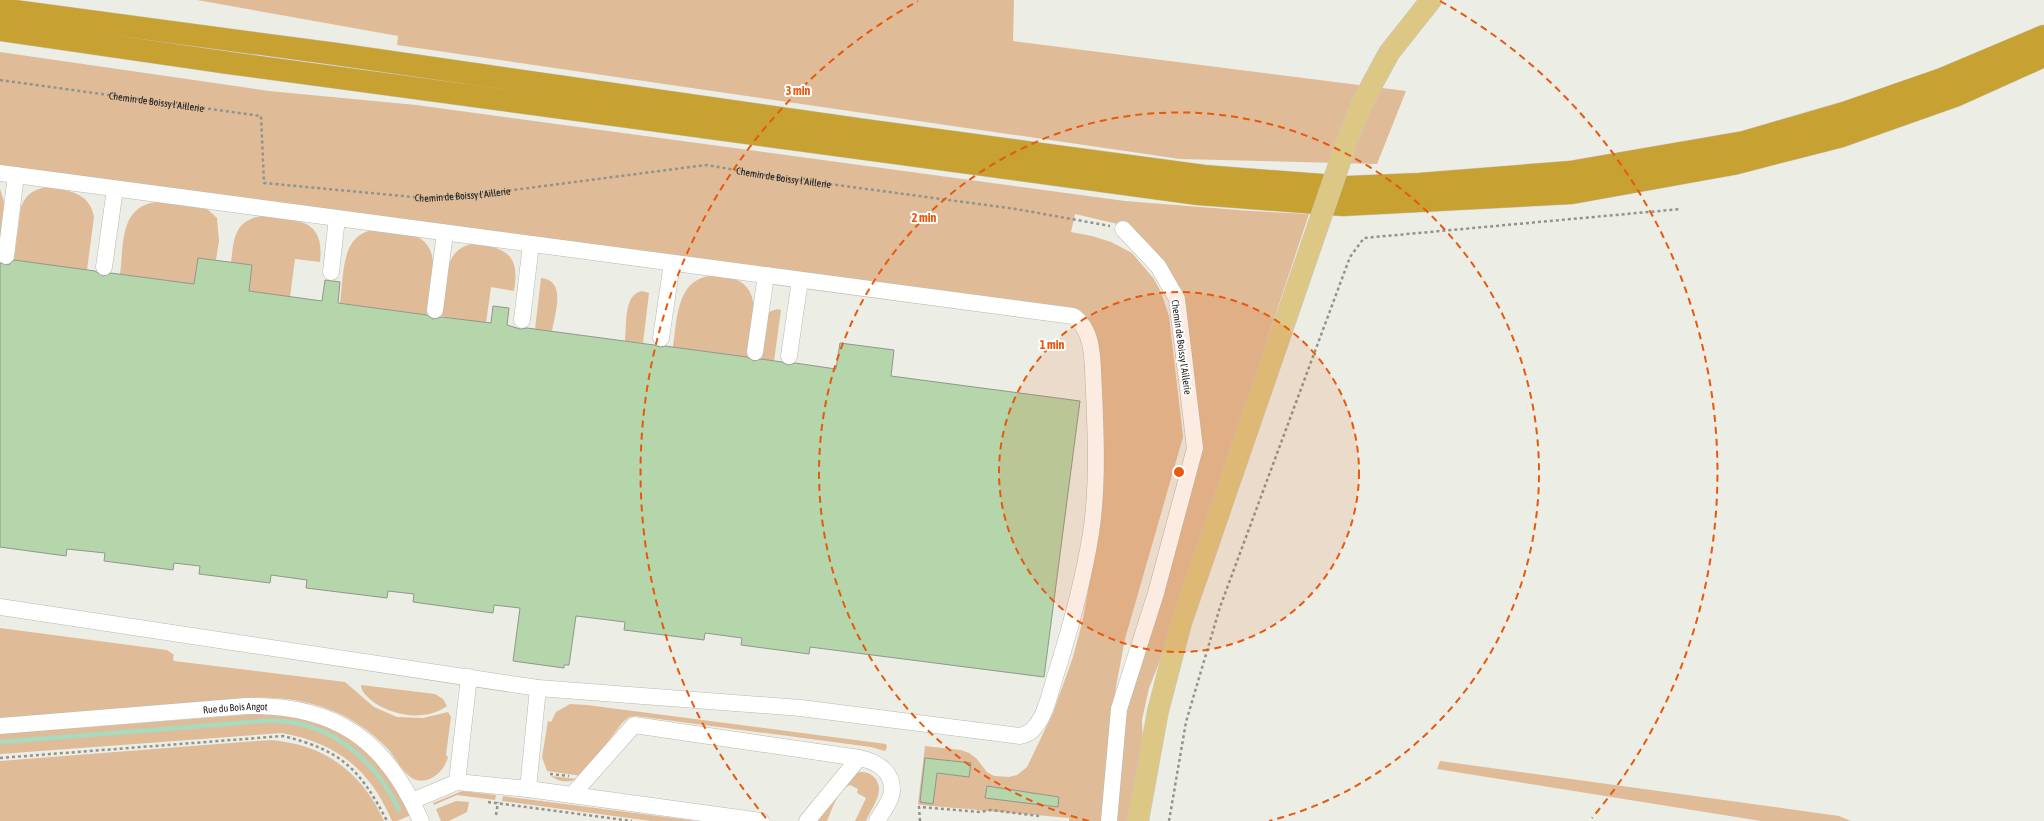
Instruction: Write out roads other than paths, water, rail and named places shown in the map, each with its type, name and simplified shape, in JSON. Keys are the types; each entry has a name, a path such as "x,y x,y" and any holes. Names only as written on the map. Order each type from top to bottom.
{"highway":[{"path":"4,0 82,21"},
{"path":"0,9 336,54 1204,176 1348,187 1420,184 1570,172 1744,142 1847,112 1942,79 2044,36"},
{"path":"1570,172 1773,125 1894,88 1985,50 2044,23"},
{"path":"0,30 229,63 1198,194 1343,205 1572,193 1733,164 1842,136 1955,96 2044,56"},
{"path":"0,37 88,42"}],"main road":[{"path":"1138,821 1158,711 1181,623 1346,144 1362,103 1388,53 1431,0"}],"street":[{"path":"0,173 1073,316 1079,320 1084,329 1091,349 1095,431 1095,486 1091,532 1084,573 1071,627 1045,709 1036,727 1029,733 1020,736 1008,736 801,708 538,688 0,607"},
{"path":"6,256 16,175"},
{"path":"104,267 115,189"},
{"path":"330,272 337,218"},
{"name":"Chemin de Boissy l'Aillerie","path":"1109,821 1119,708 1156,593 1195,448 1177,300 1158,266 1123,229"},
{"path":"435,310 445,233"},
{"path":"522,320 531,244"},
{"path":"661,338 672,263"},
{"path":"755,352 766,275"},
{"path":"789,356 800,280"},
{"path":"457,782 469,677"},
{"path":"528,789 538,688"},
{"name":"Rue du Bois Angot","path":"0,726 246,706 287,707 326,718 361,738 393,769 412,801 421,821"},
{"path":"572,795 634,725 873,761 885,770 890,780 892,790 890,799 877,821"},
{"path":"807,821 859,758"},
{"path":"412,801 457,782 528,789 761,821"}],"waterway":[{"path":"0,742 264,721 279,721 299,724 318,730 335,738 351,749 366,762 379,777 399,810"}]}
